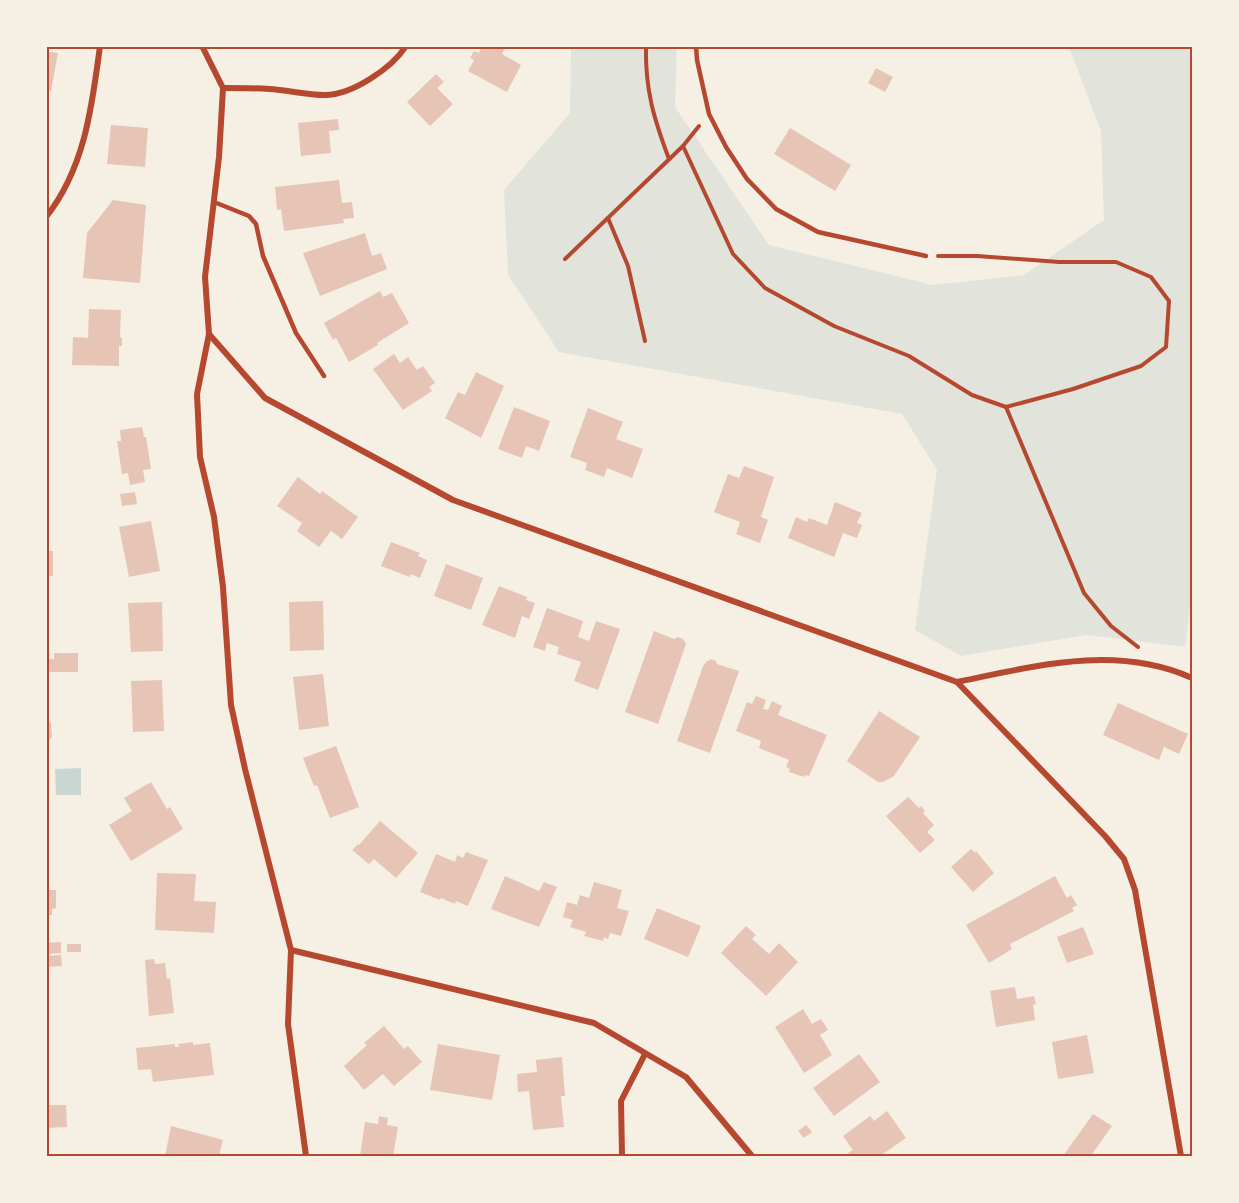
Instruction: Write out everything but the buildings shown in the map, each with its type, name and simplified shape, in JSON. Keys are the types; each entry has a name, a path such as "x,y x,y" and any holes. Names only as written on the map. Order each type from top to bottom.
{"street":[{"path":"46,217 75,168 84,140 89,122 100,46"},
{"path":"202,46 223,88 219,157 205,278 209,334 196,394 200,457 214,517 220,564 231,705 291,950 288,1024 306,1156"},
{"path":"223,88 268,89 326,95 345,91 363,83 384,69 401,55 406,46"},
{"path":"209,334 266,398 453,500 957,682 1105,836 1124,859 1135,890 1181,1156"},
{"path":"957,682 1039,665 1117,659 1158,666 1192,678"},
{"path":"291,950 594,1023 686,1077 752,1156"},
{"path":"622,1156 621,1101 645,1054"}],"lane":[{"path":"696,46 709,114 726,147 747,179 776,209 818,232 926,256"},
{"path":"214,202 249,216 256,225 263,256 296,333 324,375"}],"path":[{"path":"646,46 645,75 654,118 669,159"},
{"path":"565,259 683,146 709,114"},
{"path":"683,146 733,254 765,288 834,326 909,356 972,395 1006,407 1073,389 1141,366 1166,347 1169,301 1152,277 1116,262 926,256"},
{"path":"608,218 628,266 645,342"},
{"path":"1006,407 1084,593 1111,626 1158,666"}],"shaded area":[{"path":"571,47 677,47 675,107 769,245 933,285 1024,275 1104,220 1101,131 1069,47 1192,47 1192,593 1185,647 1087,635 961,656 915,630 937,470 902,414 559,352 508,275 504,190 570,113"},
{"path":"81,768 81,795 56,795 55,769"}]}
